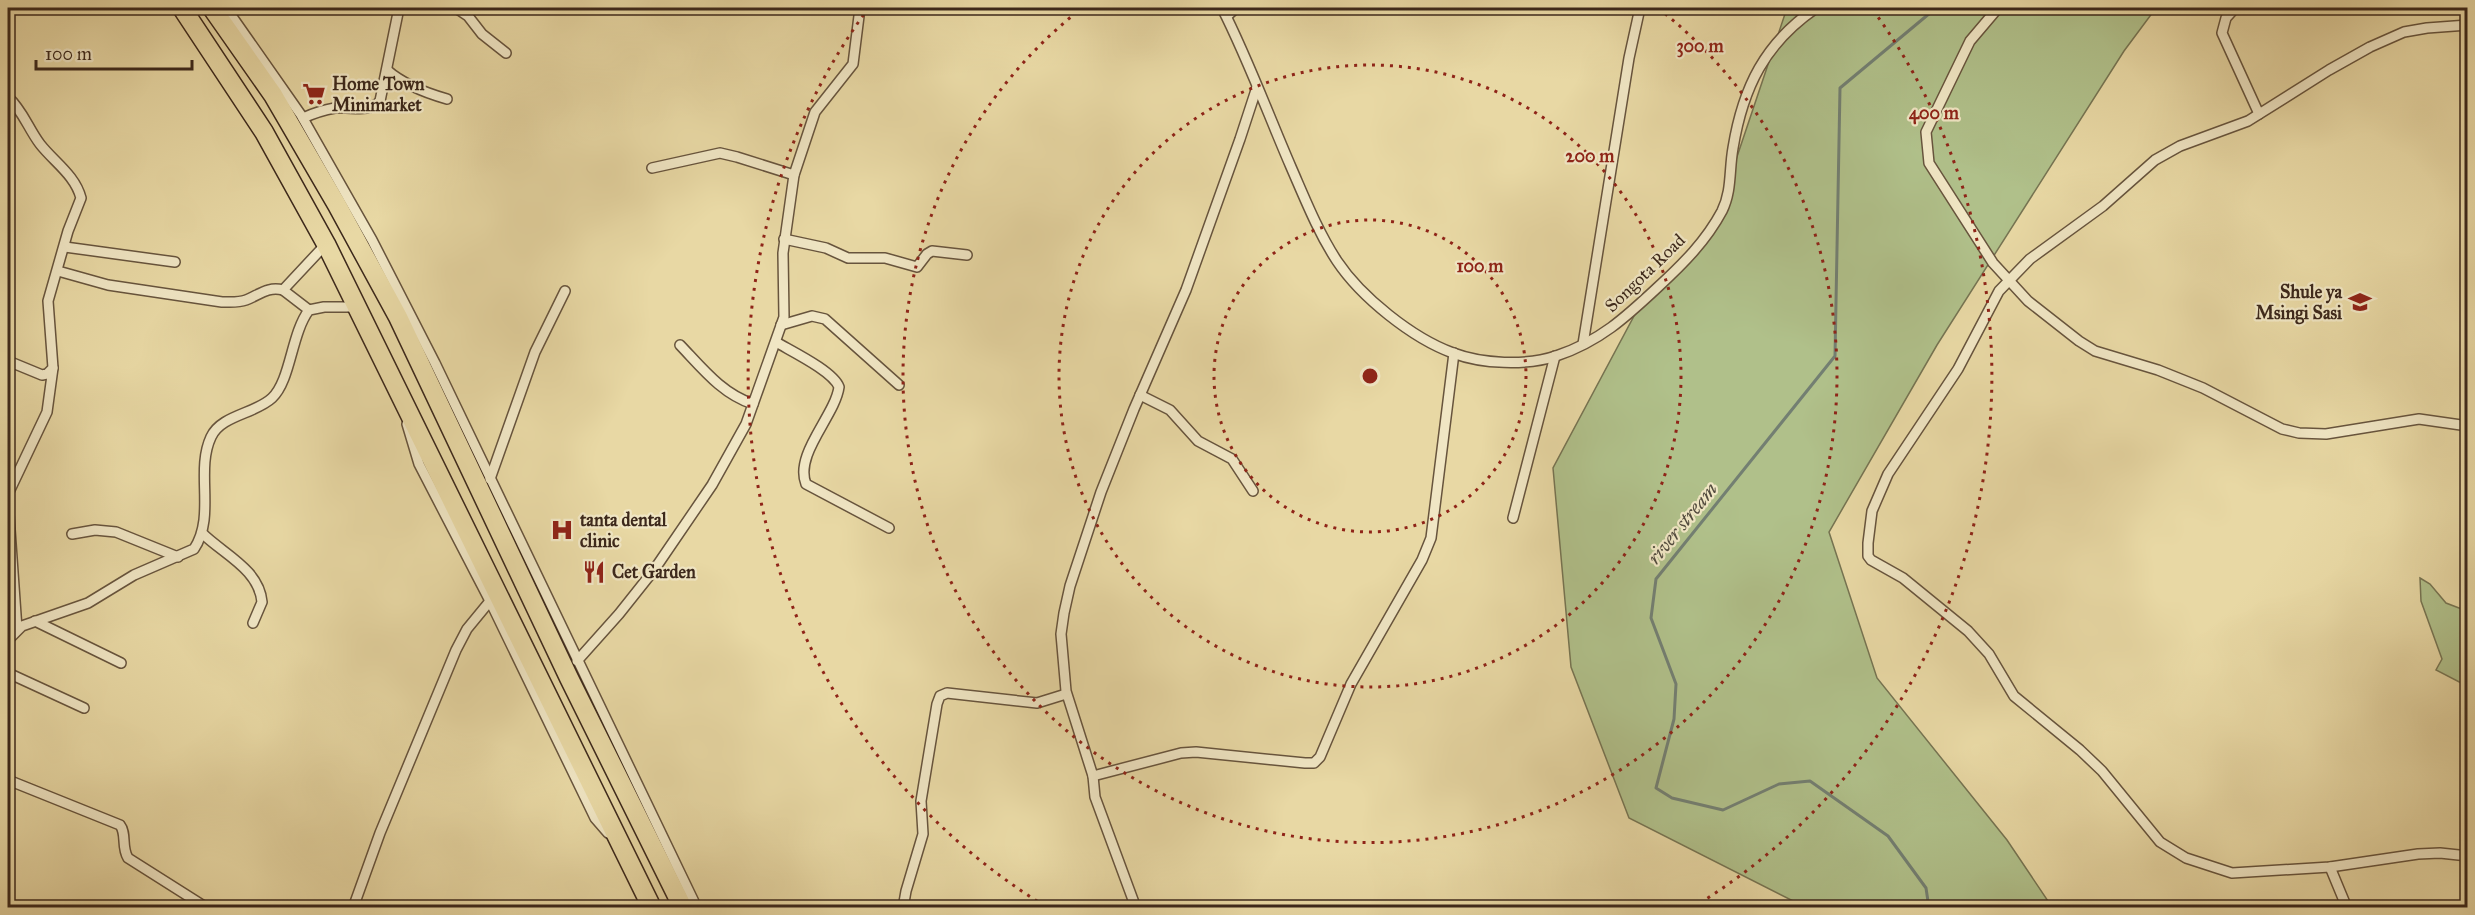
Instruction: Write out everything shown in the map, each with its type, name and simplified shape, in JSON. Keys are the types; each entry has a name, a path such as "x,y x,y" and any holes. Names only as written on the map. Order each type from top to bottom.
{"highway":[{"path":"182,8 264,132 326,244 652,908"},
{"path":"212,8 273,95 337,205 398,318 569,678 683,908"},
{"path":"622,850 649,839"}],"street":[{"path":"226,8 303,118 372,240 697,908"},
{"path":"303,118 321,110 375,106 382,97 399,8"},
{"path":"436,8 442,8"},
{"path":"456,8 474,21 476,29 506,53"},
{"path":"577,661 654,570 712,485 746,424 781,325 785,299 784,239 794,175 815,112 853,64 860,8"},
{"path":"1224,12 1236,8"},
{"path":"1583,344 1629,58 1640,8"},
{"name":"Songota Road","path":"1224,12 1312,216 1338,262 1367,296 1383,310 1404,325 1454,353 1483,359 1521,361 1556,356 1617,325 1688,259 1715,222 1727,200 1732,150 1743,102 1754,75 1776,41 1816,8"},
{"path":"1998,8 1970,41 1926,132 1929,163 1978,242 2036,308 2095,351 2176,377 2223,398 2282,429 2299,433 2326,434 2419,419 2468,426"},
{"path":"2235,8 2226,18 2222,33 2259,114"},
{"path":"2468,25 2403,32 2370,47 2248,121 2180,147 2155,160 2103,206 2030,259 1999,291 1958,369 1888,474 1872,511 1868,543 1869,559 1903,578 1968,631 1989,654 2013,696 2080,750 2102,771 2160,842 2174,852 2198,864 2232,873 2330,867 2418,854 2439,853 2468,856"},
{"path":"387,70 396,78 423,92 447,99"},
{"path":"1136,908 1095,797 1093,776 1066,694 1061,634 1070,586 1101,492 1186,290 1257,87"},
{"path":"8,97 22,112 40,144 74,181 81,198 68,231 48,301 53,368 46,412 8,492 17,629"},
{"path":"651,168 720,153 794,175"},
{"path":"784,239 826,248 848,258 885,258 916,267 932,251 967,255"},
{"path":"283,290 326,244"},
{"path":"65,247 175,262"},
{"path":"58,271 108,285 222,302 246,300 273,288 283,290 309,310 324,307 358,307"},
{"path":"490,479 535,352 565,291"},
{"path":"8,640 17,629 88,603 134,575 194,549 202,533 205,468 211,435 220,425 256,409 273,397 282,382 299,328 309,310"},
{"path":"781,325 812,316 825,319 899,385"},
{"path":"776,342 824,372 835,380 839,387 809,451 803,475 806,484 889,528"},
{"path":"680,345 723,389 753,404"},
{"path":"1093,776 1181,753 1196,752 1305,763 1314,763 1320,757 1351,684 1422,560 1431,538 1454,353"},
{"path":"1513,518 1556,356"},
{"path":"8,361 42,375 47,374 53,368"},
{"path":"1140,395 1170,410 1198,441 1232,459 1253,491"},
{"path":"402,398 419,464 490,601 595,818 622,850"},
{"path":"72,534 95,530 116,532 178,557"},
{"path":"202,533 216,547 238,561 251,576 262,602 253,623"},
{"path":"353,908 380,833 456,650 467,629 490,601"},
{"path":"35,621 121,663"},
{"path":"8,673 84,708"},
{"path":"903,908 923,834 922,790 940,696 947,693 1037,703 1066,694"},
{"path":"8,780 120,825 123,829 123,851 128,858 207,908"},
{"path":"2330,867 2347,908"}],"green space":[{"path":"1787,8 2156,8 2124,51 1937,345 1829,532 1877,678 2007,840 2052,907 1805,907 1629,818 1571,667 1553,468 1641,303 1715,222"},
{"path":"2420,578 2430,584 2446,603 2467,611 2467,686 2436,670 2442,659 2421,601"}],"waterway":[{"name":"river stream","path":"1929,908 1926,888 1888,836 1810,781 1779,784 1723,810 1672,798 1656,788 1674,719 1676,684 1651,618 1656,579 1835,356 1840,88 1936,8"}],"place":[{"name":"Home Town Minimarket","path":"314,94"},
{"name":"Shule ya Msingi Sasi","path":"2360,302"},
{"name":"tanta dental clinic","path":"562,530"},
{"name":"Cet Garden","path":"594,572"}]}
